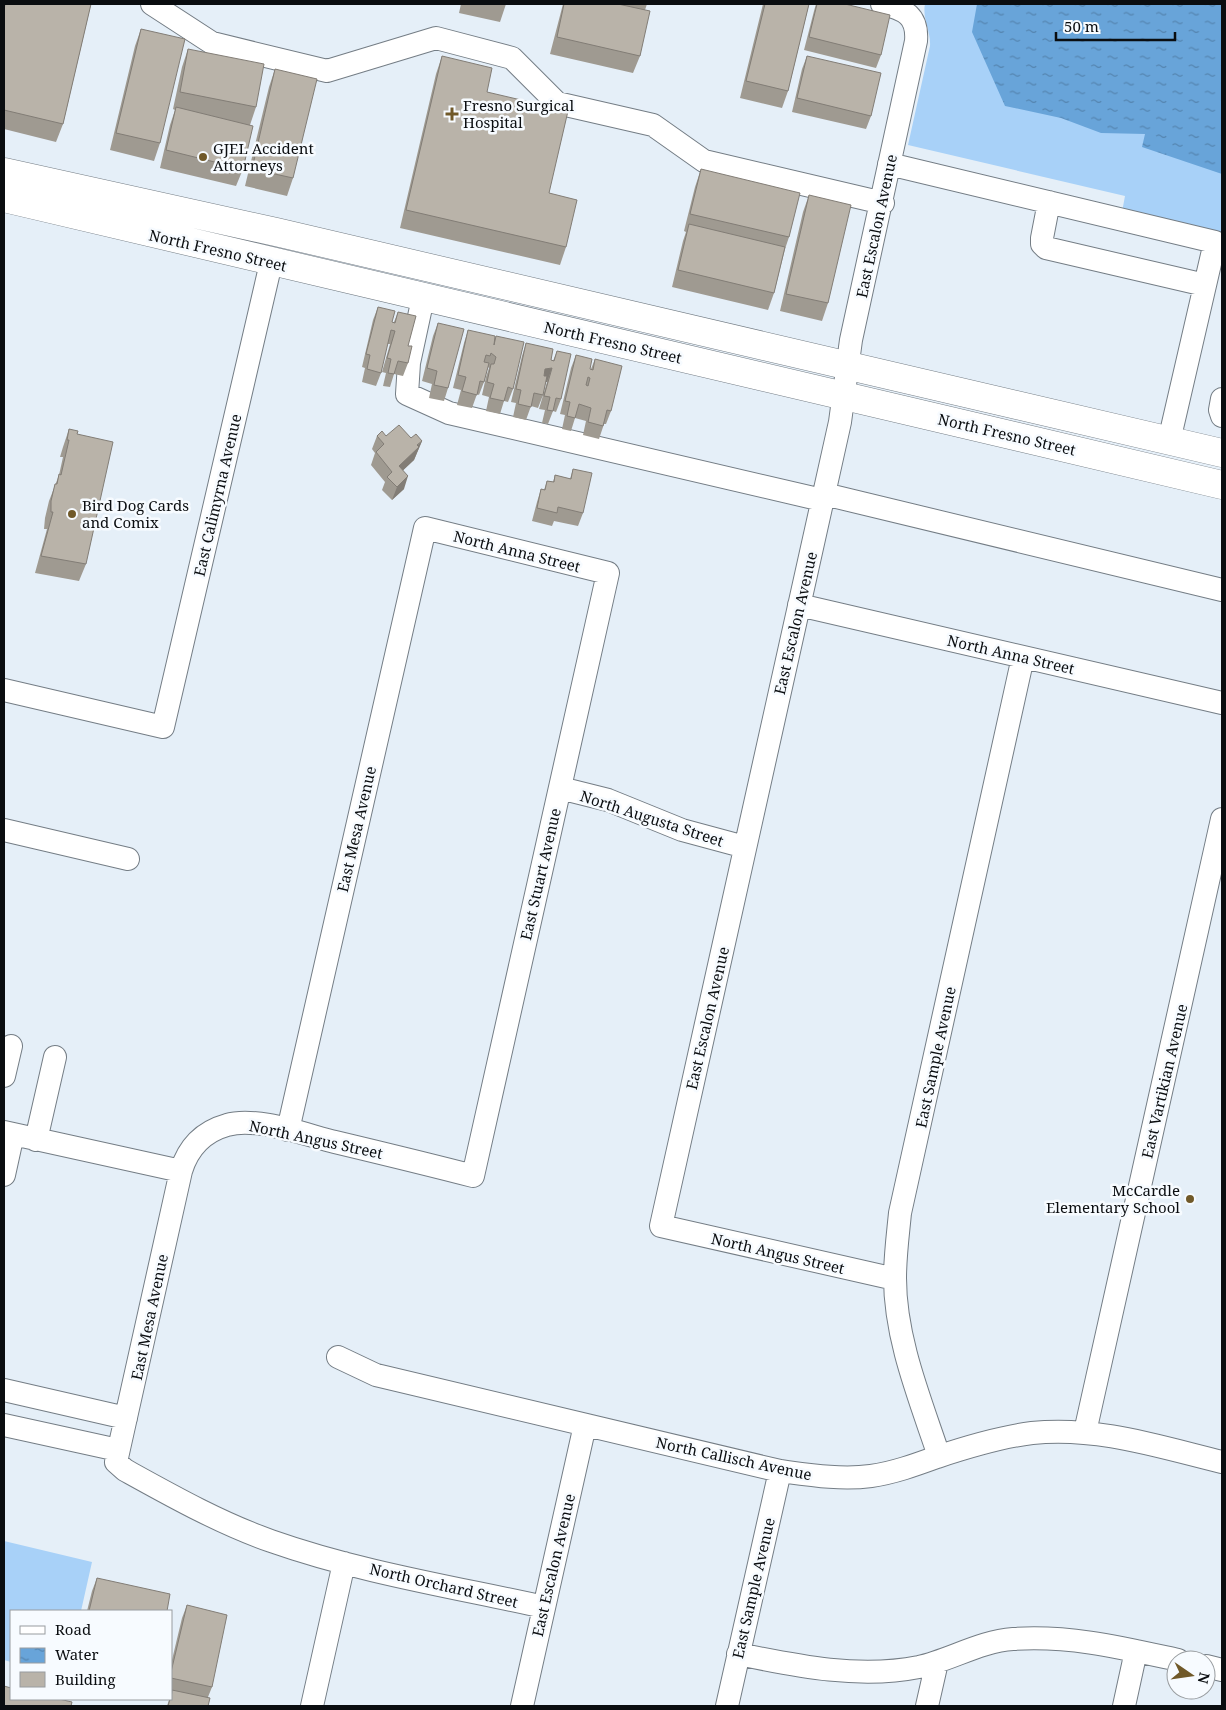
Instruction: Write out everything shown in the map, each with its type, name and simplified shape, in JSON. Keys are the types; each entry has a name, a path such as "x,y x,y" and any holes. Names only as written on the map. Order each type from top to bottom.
{"main road":[{"name":"North Fresno Street","path":"4,172 1222,453"},
{"name":"North Fresno Street","path":"4,198 271,263 1222,485"},
{"path":"271,263 283,253 424,280 438,279 444,272"}],"street":[{"path":"152,4 212,43 327,70 436,38 512,58 557,103 653,125 704,161 883,203"},
{"name":"East Escalon Avenue","path":"661,1226 823,497 847,366 916,41 917,29 912,19 904,11 882,4"},
{"path":"889,164 1215,242 1169,441"},
{"path":"1049,202 1042,238 1042,244 1046,248 1204,285"},
{"name":"East Calimyrna Avenue","path":"4,690 163,727 271,263"},
{"path":"423,298 409,363 407,394 449,413 823,497 1222,590"},
{"name":"North Anna Street","path":"425,528 608,573"},
{"name":"East Mesa Avenue","path":"288,1130 425,528"},
{"name":"East Stuart Avenue","path":"473,1176 608,573"},
{"name":"North Anna Street","path":"799,605 1222,703"},
{"name":"East Sample Avenue","path":"939,1456 910,1371 901,1331 895,1279 900,1213 1023,657"},
{"name":"North Augusta Street","path":"560,788 608,800 682,830 745,847"},
{"name":"East Vartikian Avenue","path":"1085,1432 1222,819"},
{"path":"4,830 128,859"},
{"path":"4,1076 11,1046"},
{"path":"36,1140 55,1057"},
{"name":"North Angus Street","path":"181,1171 190,1149 200,1139 227,1125 241,1122 288,1130 473,1176"},
{"path":"4,1175 8,1133 181,1171"},
{"name":"East Mesa Avenue","path":"117,1456 181,1171"},
{"name":"North Angus Street","path":"661,1226 895,1279"},
{"name":"North Callisch Avenue","path":"338,1357 376,1375 780,1470 825,1477 871,1476 999,1439 1032,1433 1085,1432 1113,1436 1222,1462"},
{"path":"4,1390 126,1418"},
{"path":"4,1425 117,1456"},
{"name":"East Escalon Avenue","path":"522,1706 585,1425"},
{"name":"North Orchard Street","path":"117,1456 125,1470 211,1516 270,1541 344,1563 544,1607"},
{"name":"East Sample Avenue","path":"726,1706 780,1470"},
{"path":"312,1706 344,1563"},
{"path":"738,1654 792,1665 841,1671 889,1670 937,1662 1010,1639 1068,1639 1166,1657"},
{"path":"1124,1706 1136,1651"},
{"path":"927,1706 937,1662"}],"shaded area":[{"path":"925,4 1222,4 1222,236 1122,212 1125,196 908,145 930,46 924,9"},
{"path":"4,1541 92,1562 81,1610 10,1610 10,1662 4,1660"}],"water":[{"path":"977,4 1222,4 1222,174 1142,147 1145,134 1101,133 1061,118 1005,106 972,32"}],"building":[{"path":"5,4 91,4 63,124 4,110"},
{"path":"564,4 618,4 650,11 640,56 557,37"},
{"path":"765,4 809,4 788,91 746,81"},
{"path":"817,4 845,4 890,15 881,55 809,37"},
{"path":"141,29 185,39 160,143 116,133"},
{"path":"188,49 264,64 256,107 180,92"},
{"path":"442,56 492,68 487,92 568,111 549,193 577,200 566,247 406,210"},
{"path":"807,56 881,73 871,116 797,98"},
{"path":"275,69 317,79 293,178 252,169"},
{"path":"176,107 253,126 243,169 166,150"},
{"path":"701,169 800,193 789,237 690,214"},
{"path":"809,195 851,205 828,303 786,294"},
{"path":"689,224 785,247 774,293 678,270"},
{"path":"378,307 395,311 392,322 395,323 398,312 416,316 408,346 412,346 408,363 398,361 394,374 388,373 391,359 387,358 395,331 391,330 381,373 367,369 370,355 366,354"},
{"path":"438,323 464,329 448,388 434,385 437,371 427,368"},
{"path":"468,330 495,336 494,345 496,336 524,342 513,389 508,387 504,401 490,398 494,384 487,382 491,364 494,364 496,357 491,353 490,356 486,355 484,362 489,363 484,382 480,381 477,395 462,391 466,377 458,375"},
{"path":"526,343 553,349 551,360 554,361 557,351 571,354 561,399 556,398 553,411 547,410 550,397 544,396 552,368 545,369 544,376 547,376 543,395 534,393 531,407 518,404 521,390 516,389"},
{"path":"576,355 592,359 590,369 593,370 595,359 622,366 611,411 607,410 603,426 588,422 591,408 579,404 575,418 567,416 570,402 565,401","holes":["588,377 590,378 588,386 586,385"]},
{"path":"399,425 411,438 416,434 422,441 417,445 419,447 399,466 408,476 397,487 387,477 392,472 376,452 384,444 377,436 382,431 386,436"},
{"path":"69,429 78,431 77,434 113,442 86,564 41,556 53,512 51,512 51,501 55,484 57,484 59,474 61,475 69,440 67,440"},
{"path":"573,469 592,473 583,513 558,507 557,513 537,508 541,489 545,490 547,481 554,482 555,475 571,479"},
{"path":"97,1578 170,1594 167,1610 89,1610"},
{"path":"187,1605 227,1615 212,1687 172,1678 172,1668"},
{"path":"4,1686 10,1688 10,1700 63,1700 72,1702 71,1706 4,1706"},
{"path":"172,1690 210,1698 208,1706 168,1706 170,1700 172,1700"}],"place":[{"name":"Fresno Surgical Hospital","path":"452,114"},
{"name":"GJEL Accident Attorneys","path":"203,157"},
{"name":"Bird Dog Cards and Comix","path":"72,514"},
{"name":"McCardle Elementary School","path":"1190,1199"}]}
